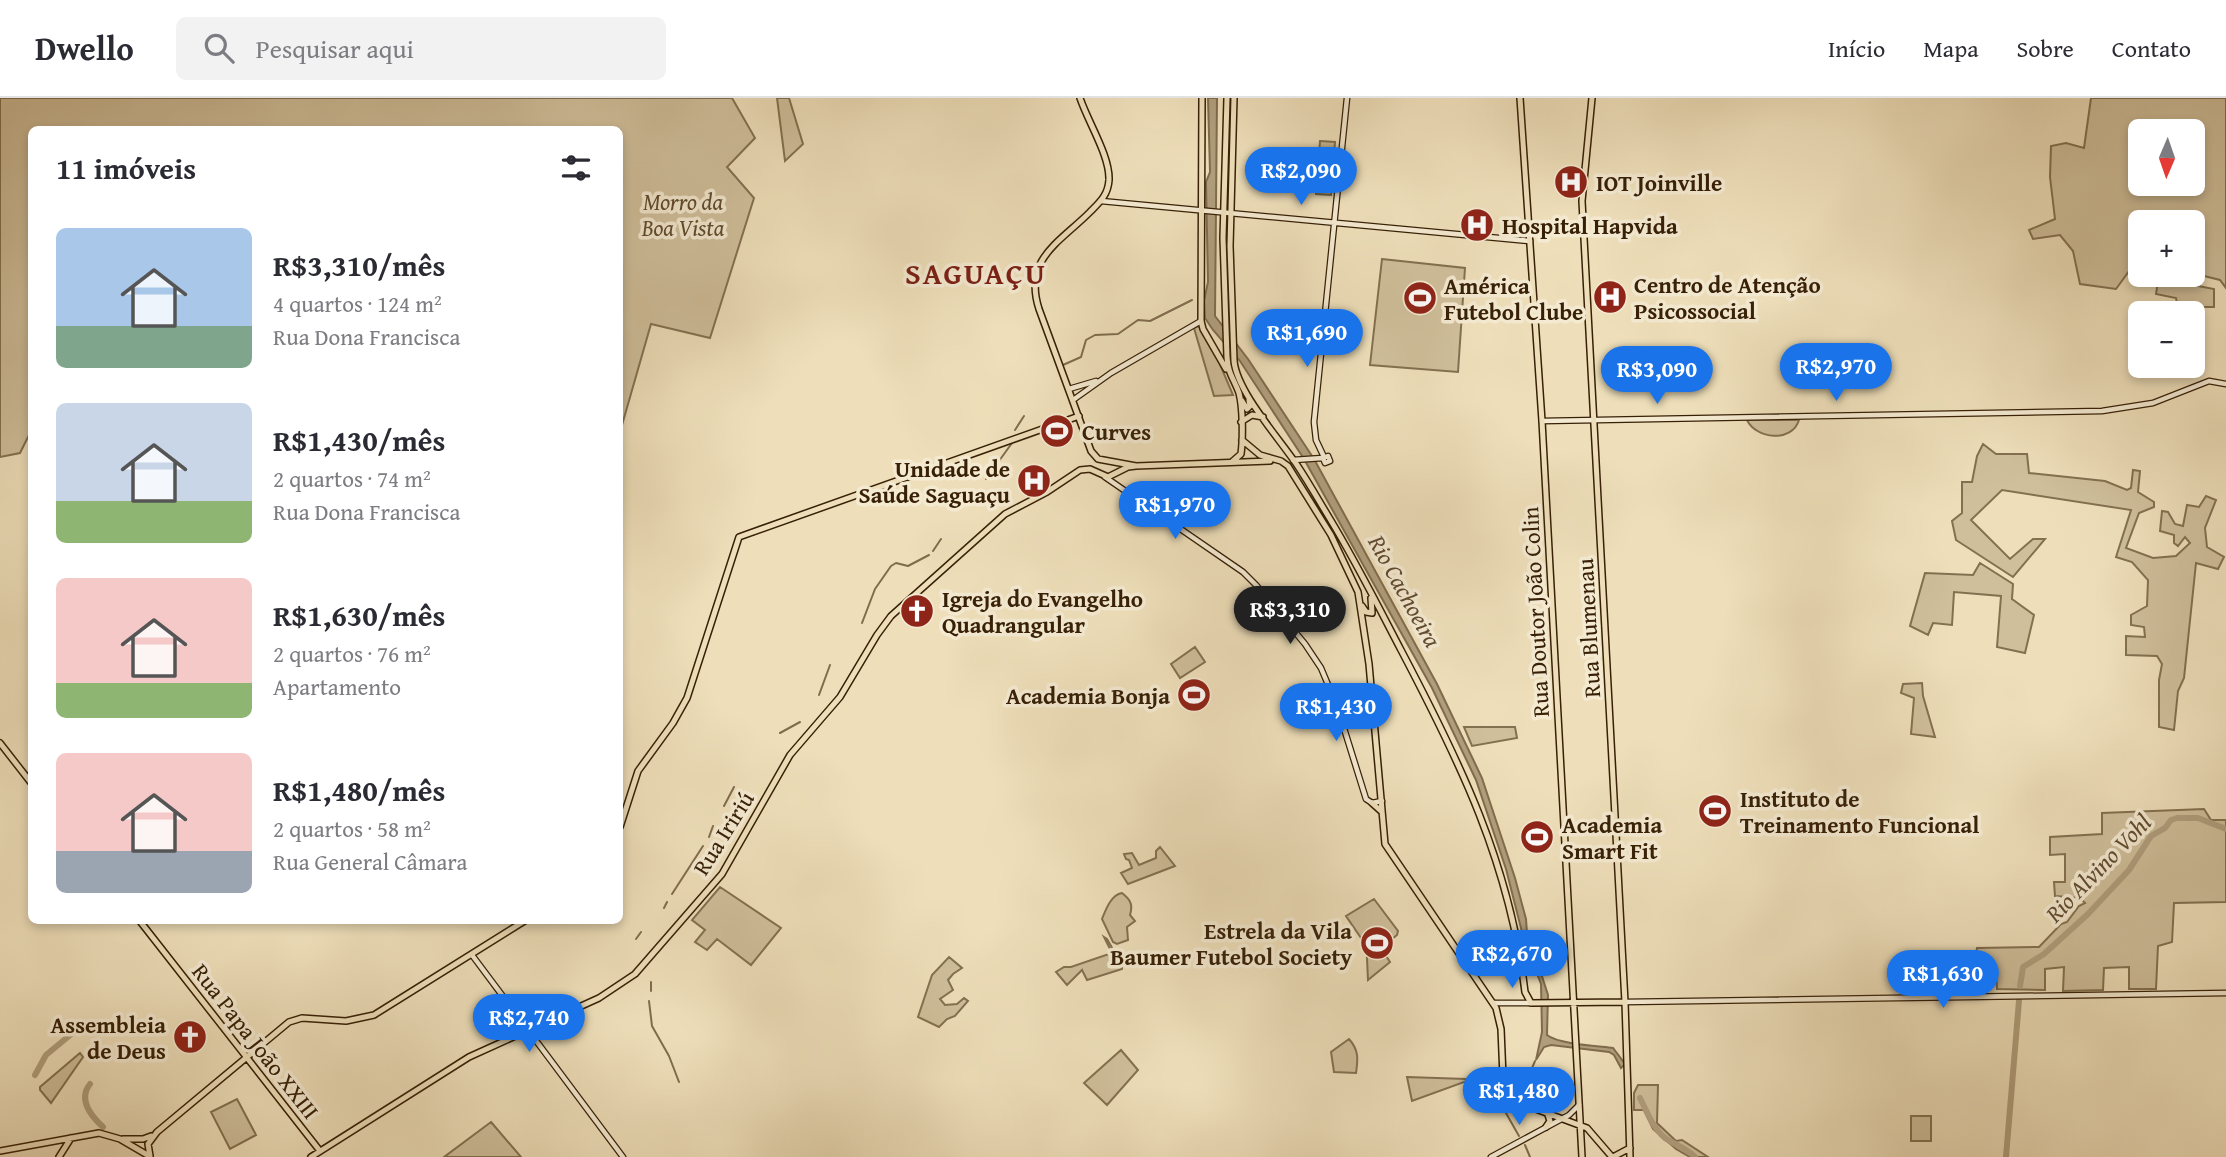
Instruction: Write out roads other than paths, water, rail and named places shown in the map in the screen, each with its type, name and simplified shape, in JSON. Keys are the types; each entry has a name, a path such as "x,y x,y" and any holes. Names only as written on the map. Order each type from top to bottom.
{"main road":[{"path":"1080,98 1107,166 1109,182 1098,202 1039,264 1034,286 1039,309 1094,456 1115,464 1136,466 1277,460"},
{"path":"1202,98 1201,321 1247,409 1250,406 1247,393"},
{"path":"1227,98 1224,213 1229,375"},
{"path":"1234,98 1224,213 1237,374 1298,467 1370,592 1442,727 1486,828 1507,893 1519,942 1525,992 1531,1003"},
{"path":"1293,460 1323,458 1314,422 1347,98"},
{"name":"Rua Doutor João Colin","path":"1520,98 1542,421 1582,1157"},
{"name":"Rua Blumenau","path":"1592,98 1582,201 1625,1002 1630,1157"},
{"path":"1098,202 1530,241"},
{"path":"1073,400 1101,380 1201,321"},
{"path":"1069,389 1101,380"},
{"path":"1542,421 2102,411 2145,406 2209,381 2226,384"},
{"path":"1230,462 1240,458 1242,440 1239,394"},
{"path":"1241,422 1252,415 1263,417"},
{"path":"623,818 638,771 673,723 687,698 739,537 1079,416"},
{"path":"1242,440 1260,455 1288,466 1346,563 1364,611 1372,612 1370,592"},
{"path":"1298,467 1303,459"},
{"path":"1115,464 1121,488"},
{"name":"Rua Iririú","path":"311,1157 469,1056 607,994 630,978 727,867 790,755 840,698 891,616 1005,514 1047,492 1080,470 1094,470 1104,477 1136,466"},
{"path":"1104,477 1243,572 1256,585 1320,666 1335,698 1366,799 1383,814"},
{"path":"1360,600 1385,844 1493,1003 1500,1021 1503,1077 1529,1106 1581,1125 1591,1132 1613,1157 1630,1148"},
{"path":"0,744 28,779"},
{"path":"1372,803 1382,801"},
{"name":"Rua Papa João XXIII","path":"142,924 320,1151"},
{"path":"151,1156 148,1144 157,1132 293,1020 302,1018 353,1021 368,1017 520,924"},
{"path":"472,955 623,1157"},
{"path":"1493,1003 2226,993"},
{"path":"1490,1157 1562,1119 1580,1105"},
{"path":"1546,1127 1550,1121 1548,1115"},
{"path":"120,1139 143,1139 157,1132"},
{"path":"0,1152 99,1133 120,1139 151,1156"},
{"path":"60,1155 71,1138"},
{"path":"55,1140 60,1145 60,1155"}],"waterway":[{"path":"1063,365 1081,357 1086,340 1095,335 1118,334 1138,320 1150,321 1192,300"},
{"path":"1015,430 1024,416"},
{"path":"986,479 1012,443"},
{"path":"933,551 941,539"},
{"path":"862,623 875,589 891,566 896,563 908,566 929,555"},
{"path":"819,695 830,665"},
{"path":"780,733 800,722"},
{"path":"724,806 734,787"},
{"name":"Rio Alvino Vohl","path":"2020,986 2023,967 2044,954 2088,914 2129,870 2151,836 2165,828 2171,820 2198,818 2226,829"},
{"path":"709,837 713,826"},
{"path":"672,894 703,846"},
{"path":"664,908 667,902"},
{"path":"636,939 641,932"},
{"path":"651,982 651,991"},
{"path":"649,1001 652,1026 669,1056 679,1082"},
{"name":"Rio Alvino Vohl","path":"2006,1157 2019,1001"},
{"path":"35,1075 46,1055 81,1026 95,1030"},
{"path":"1522,1092 1535,1061"},
{"path":"90,1084 85,1101 90,1112 103,1127"},
{"path":"1515,1096 1505,1101 1502,1106 1519,1136"},
{"name":"Rio Cachoeira","path":"1640,1098 1661,1134 1695,1157"},
{"path":"1525,1145 1530,1157"}],"place":[{"name":"IOT Joinville","path":"1571,182"},
{"name":"Hospital Hapvida","path":"1477,225"},
{"name":"Centro de Atenção Psicossocial","path":"1610,297"},
{"name":"América Futebol Clube","path":"1420,298"},
{"name":"Curves","path":"1057,431"},
{"name":"Unidade de Saúde Saguaçu","path":"1034,481"},
{"name":"Igreja do Evangelho Quadrangular","path":"917,611"},
{"name":"Academia Bonja","path":"1194,695"},
{"name":"Instituto de Treinamento Funcional","path":"1715,811"},
{"name":"Academia Smart Fit","path":"1537,837"},
{"name":"Estrela da Vila Baumer Futebol Society","path":"1377,943"},
{"name":"Assembleia de Deus","path":"190,1037"}],"district":[{"name":"SAGUAÇU","path":"976,273"}],"park label":[{"name":"Morro da Boa Vista","path":"683,214"}]}
